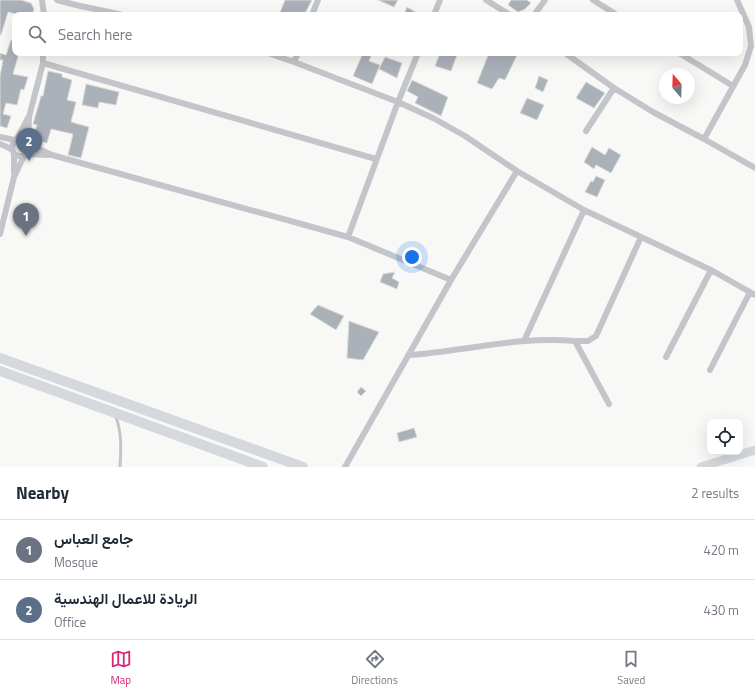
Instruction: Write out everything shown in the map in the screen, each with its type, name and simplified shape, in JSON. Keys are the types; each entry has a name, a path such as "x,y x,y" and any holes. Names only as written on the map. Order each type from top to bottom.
{"main road":[{"path":"0,358 303,467"},
{"path":"0,372 263,467"},
{"path":"156,428 160,416"},
{"path":"705,466 755,450"}],"street":[{"path":"42,0 44,12"},
{"path":"57,0 109,12"},
{"path":"313,12 318,0"},
{"path":"435,12 440,0"},
{"path":"486,0 505,12"},
{"path":"536,12 544,0"},
{"path":"593,0 612,12"},
{"path":"737,0 742,12"},
{"path":"704,139 745,65 751,46 749,27 743,14"},
{"path":"0,234 14,177 28,152 29,117 43,63 43,56"},
{"path":"277,56 398,102 433,118 465,136 517,171 584,210 710,270 752,294 710,370"},
{"path":"294,62 297,56"},
{"path":"348,237 376,159 417,56"},
{"path":"569,56 614,88 653,112 755,168"},
{"path":"684,56 733,86"},
{"path":"43,63 376,159"},
{"path":"586,131 614,88"},
{"path":"14,177 12,144 29,117"},
{"path":"0,137 16,139 23,138 29,144 52,156 348,237 451,280"},
{"path":"0,144 20,156 52,156"},
{"path":"345,467 451,280 517,171"},
{"path":"524,341 584,210"},
{"path":"409,355 524,341 588,341 596,336 641,237"},
{"path":"666,356 710,270"},
{"path":"575,341 609,404"}],"lane":[{"path":"115,413 120,427 122,440 120,467"}],"building":[{"path":"0,0 21,0 31,3 34,9 33,12 8,12 0,35"},
{"path":"285,0 312,0 306,12 280,12"},
{"path":"378,0 398,0 394,7"},
{"path":"511,0 527,0 531,3 525,9 518,12 508,5"},
{"path":"407,7 415,12 405,12"},
{"path":"12,40 12,56 18,56 13,74 28,77 24,90 21,89 17,105 6,103 3,114 11,116 7,128 0,126 0,76 3,60 0,60 0,53 6,55"},
{"path":"362,56 371,56 369,61 380,65 372,84 353,76"},
{"path":"439,56 457,56 451,71 435,66"},
{"path":"488,56 517,56 505,80 499,78 492,89 477,83"},
{"path":"385,57 402,63 397,78 379,69"},
{"path":"48,71 62,74 62,77 72,80 67,100 76,102 71,122 89,127 81,158 68,155 73,134 51,129 47,143 39,141 40,136 34,134 37,125 33,124 41,96 43,96"},
{"path":"539,76 548,80 543,92 535,88"},
{"path":"412,80 448,97 441,116 415,103 418,97 407,91"},
{"path":"586,82 605,93 594,108 576,98"},
{"path":"86,84 119,92 116,105 99,102 98,108 82,105"},
{"path":"527,98 544,105 537,120 520,113"},
{"path":"592,147 605,155 609,148 621,155 611,173 596,165 594,169 584,162"},
{"path":"596,176 605,180 597,197 585,192 591,181 593,182"},
{"path":"395,272 392,278 399,282 397,289 380,282 383,274"},
{"path":"318,305 344,316 336,330 310,314"},
{"path":"349,321 379,332 363,360 347,358"},
{"path":"361,387 366,391 361,396 357,392"},
{"path":"414,428 417,437 399,442 397,433"}],"place":[{"name":"الريادة للاعمال الهندسية","path":"29,161"},
{"name":"جامع العباس","path":"26,236"}]}
